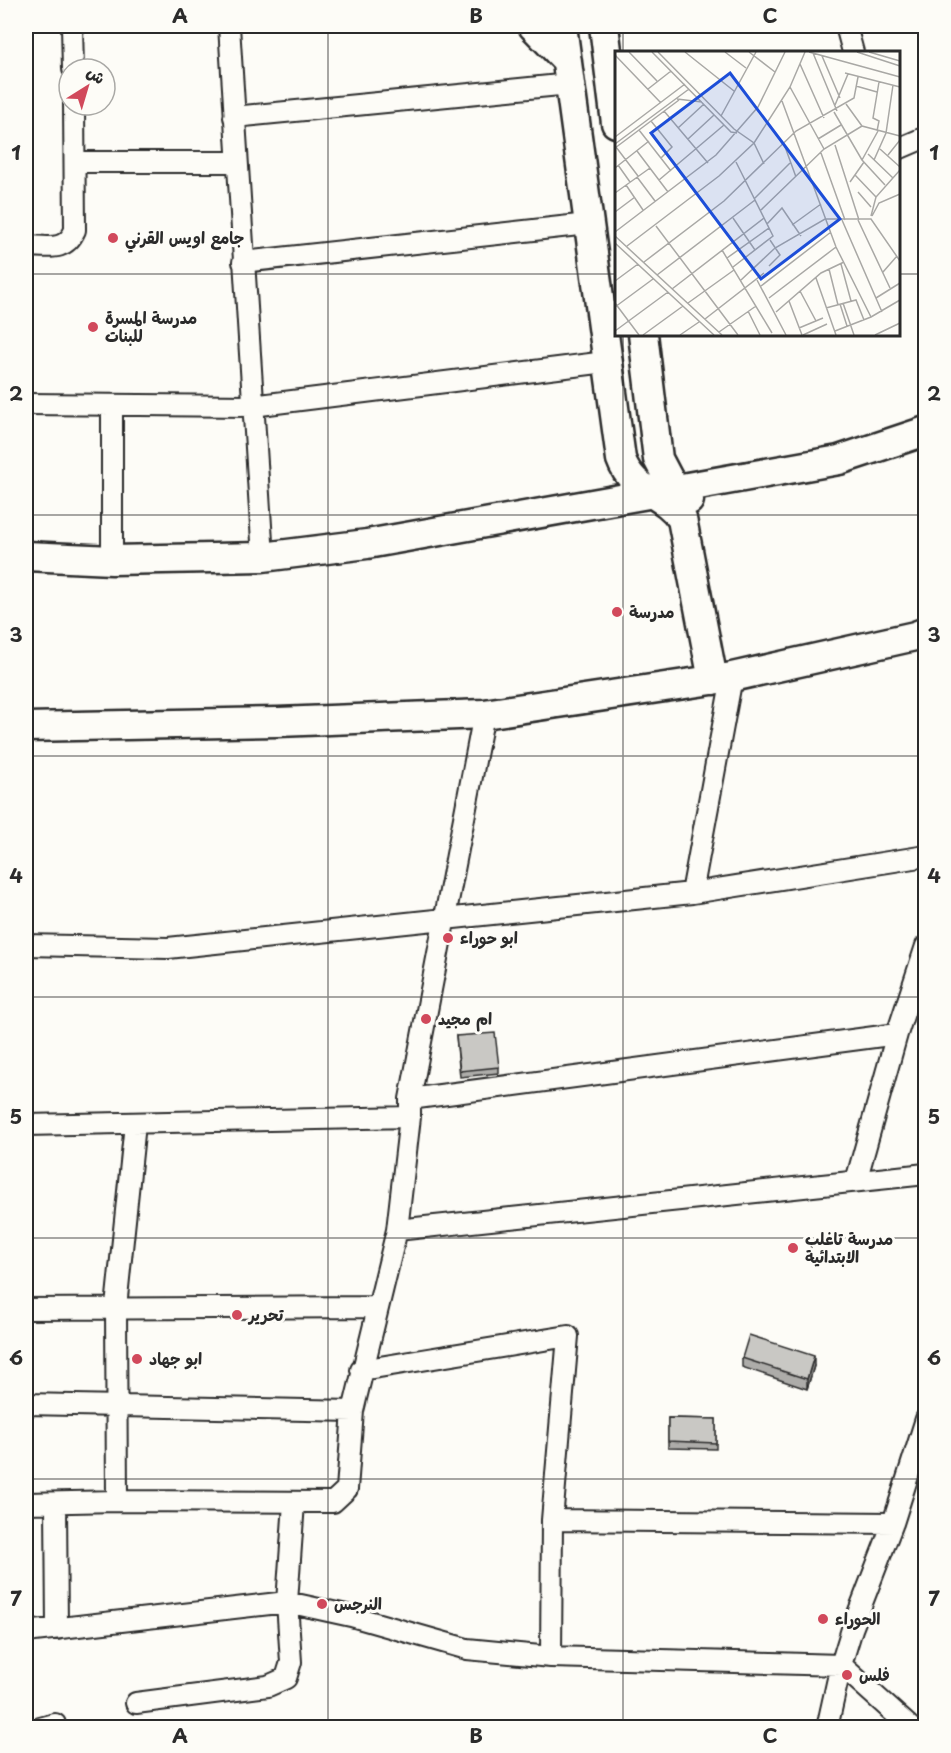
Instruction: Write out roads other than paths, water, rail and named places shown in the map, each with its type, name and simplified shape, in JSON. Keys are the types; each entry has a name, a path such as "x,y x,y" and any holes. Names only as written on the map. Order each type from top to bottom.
{"street":[{"path":"72,26 73,57"},
{"path":"229,26 263,557"},
{"path":"533,26 568,73"},
{"path":"562,26 621,459 634,482 665,491"},
{"path":"604,26 615,115"},
{"path":"846,26 853,51"},
{"path":"234,117 568,73"},
{"path":"26,246 63,246 70,241 75,230 74,117"},
{"path":"900,148 926,137"},
{"path":"76,162 237,162"},
{"path":"243,262 588,224"},
{"path":"643,336 658,459 666,475 665,491 686,528 723,679 692,893"},
{"path":"26,404 252,406 606,362"},
{"path":"112,405 112,560"},
{"path":"26,556 112,560 263,557 367,544 839,460 926,431"},
{"path":"26,727 278,722 484,714 723,679 926,632"},
{"path":"26,1503 333,1502 347,1489 353,1411 376,1307 397,1230 410,1108 442,920 484,714"},
{"path":"26,945 168,948 692,893 926,856"},
{"path":"856,1181 897,1034 926,946"},
{"path":"26,1125 135,1124 410,1108 897,1034"},
{"path":"117,1501 116,1307 135,1124"},
{"path":"397,1230 926,1174"},
{"path":"26,1309 376,1307"},
{"path":"362,1370 568,1336 552,1520 551,1658"},
{"path":"26,1404 353,1411"},
{"path":"827,1728 841,1665 893,1523 926,1419"},
{"path":"136,1704 268,1686 286,1678 291,1662 287,1602 294,1503"},
{"path":"56,1504 57,1629"},
{"path":"552,1520 893,1523"},
{"path":"26,1632 170,1613 287,1602 351,1616 467,1649 551,1658 841,1665 911,1728"}],"place":[{"name":"جامع اويس القرني","path":"113,238"},
{"name":"مدرسة المسرة للبنات","path":"93,327"},
{"name":"مدرسة","path":"617,612"},
{"name":"ابو حوراء","path":"448,938"},
{"name":"ام مجيد","path":"426,1019"},
{"name":"مدرسة تاغلب الابتدائية","path":"793,1248"},
{"name":"تحرير","path":"237,1315"},
{"name":"ابو جهاد","path":"137,1359"},
{"name":"النرجس","path":"322,1604"},
{"name":"الحوراء","path":"823,1619"},
{"name":"فلس","path":"847,1675"}]}
